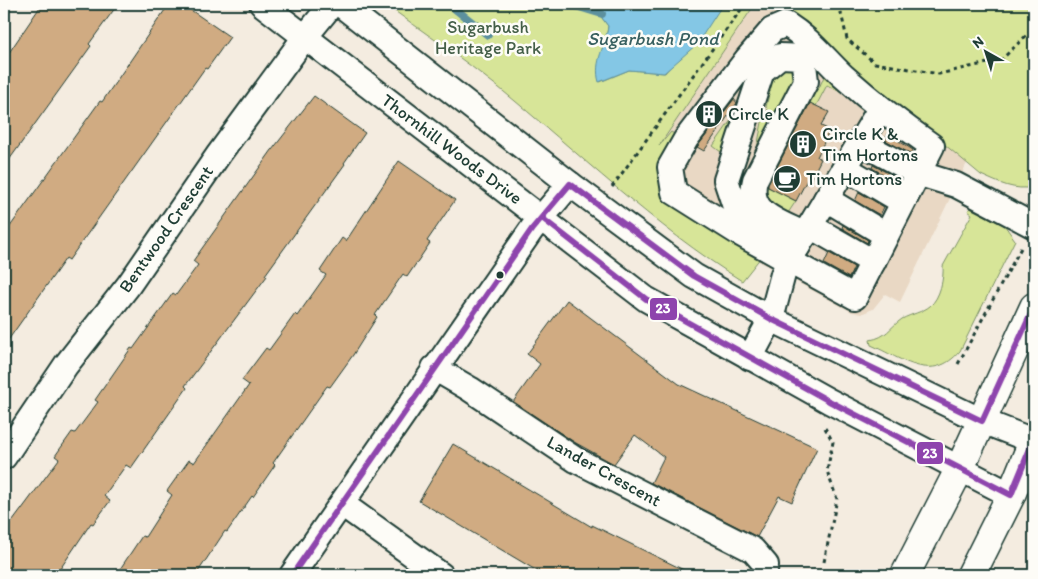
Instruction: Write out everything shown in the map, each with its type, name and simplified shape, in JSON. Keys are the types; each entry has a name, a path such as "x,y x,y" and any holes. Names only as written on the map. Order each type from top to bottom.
{"main road":[{"path":"905,575 960,468 1034,307"},
{"path":"971,575 1011,495 1034,440"}],"street":[{"name":"Thornhill Woods Drive","path":"262,4 646,299 750,358 1011,495"},
{"name":"Bentwood Crescent","path":"4,457 66,365 128,286 219,154 305,37 332,4"},
{"path":"340,4 570,184 694,276 771,319 982,421 1034,440"},
{"path":"800,242 771,232 734,204 726,180 762,71 780,56 802,57 806,81 755,180 752,194 758,209 800,242 855,298 932,146 880,109 840,73 805,36 786,24 772,30 747,59 686,139 670,167 674,192 725,225 800,242 873,262"},
{"path":"750,358 771,319 783,274 800,242 880,109"},
{"path":"860,142 917,173 956,185 1034,226"},
{"path":"845,168 903,202"},
{"path":"292,575 434,368 542,218 570,184"},
{"path":"826,199 886,235"},
{"name":"Lander Crescent","path":"434,368 470,389 576,460 753,550 766,564 764,575"},
{"path":"342,504 441,575"}],"path":[{"path":"612,187 745,4"},
{"path":"839,4 847,39 875,63 939,74 1000,60 1034,28"},
{"path":"958,364 1034,226"},
{"path":"824,426 833,442 827,471 837,499 824,562"}],"shaded area":[{"path":"755,4 777,4 967,163 900,302 885,294 873,309 861,314 852,312 729,245 638,176"}],"green space":[{"name":"Sugarbush Heritage Park","path":"385,4 600,4 596,10 608,26 600,82 629,70 665,73 723,4 755,4 659,146 671,132 687,142 668,171 761,257 742,281 709,260 647,213 484,76"},
{"path":"777,4 1034,4 1034,187 1013,187 981,175"},
{"path":"800,67 756,153 764,112 766,113 768,109 766,107 774,73 778,68"},
{"path":"826,72 846,91 846,95 827,85 816,106 805,101 819,88"},
{"path":"743,103 729,158 713,146"},
{"path":"762,184 796,201 788,213 764,202"},
{"path":"970,208 1005,226 1015,240 960,351 949,361 939,366 928,367 906,362 871,345 870,340 876,339 888,332 902,319 924,310 936,298 941,288 943,266 972,214 968,211"}],"water":[{"name":"Sugarbush Pond","path":"598,4 723,4 697,44 664,73 629,70 599,82 599,60 608,26 596,10"}],"building":[{"path":"42,4 118,4 89,44 91,46 4,167 4,60"},
{"path":"169,4 182,4 230,37 207,69 205,68 69,260 66,258 4,346 4,235 100,101 102,102"},
{"path":"314,96 365,133 345,164 265,275 267,276 185,386 187,388 131,468 126,465 104,496 110,501 93,524 91,523 56,575 4,575 4,533 59,459 55,456 72,432 75,433 98,402 95,400 131,348 133,349 173,293 176,295 198,265 193,261 272,150"},
{"path":"734,99 737,103 704,151 697,147"},
{"name":"Circle K & Tim Hortons","path":"810,103 829,112 821,126 830,130 817,157 821,159 811,179 808,178 796,201 768,187 768,184"},
{"path":"888,134 913,150 911,154 885,140"},
{"path":"399,161 455,200 427,241 430,243 407,277 403,274 375,315 377,317 353,355 330,387 327,386 273,463 275,465 253,497 227,532 225,531 196,575 116,575 142,536 145,537 172,495 167,491 189,460 194,463 249,385 242,380 266,348 269,350 295,314 297,316 326,275 320,271 342,238 346,241"},
{"path":"873,165 899,179 897,182 872,168"},
{"path":"859,192 884,207 880,215 855,201"},
{"path":"843,225 868,240 867,243 842,228"},
{"path":"829,253 854,267 849,278 824,264"},
{"path":"567,300 679,384 817,448 792,502 779,496 757,537 651,483 664,457 635,435 614,464 574,442 513,402 540,364 527,354"},
{"path":"453,444 592,527 592,525 694,575 544,575 419,501"}],"waterway":[{"path":"449,4 488,35"},
{"path":"569,4 602,14"}],"transit line":[{"name":"23","path":"292,575 532,229 570,184 694,276 771,319 982,421 1034,307"},
{"name":"23","path":"542,218 646,299 829,401 1011,495 1034,439"}],"place":[{"name":"Circle K","path":"709,114"},
{"name":"Circle K & Tim Hortons","path":"803,144"},
{"name":"Tim Hortons","path":"787,179"}]}
